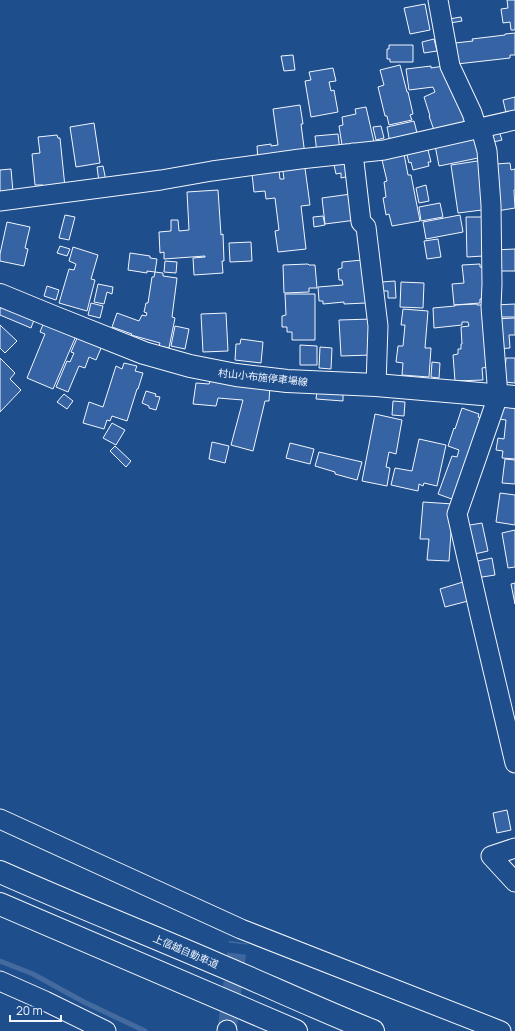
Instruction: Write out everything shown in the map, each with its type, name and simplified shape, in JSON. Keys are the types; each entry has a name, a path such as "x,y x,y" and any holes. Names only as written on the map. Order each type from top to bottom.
{"main road":[{"name":"村山小布施停車場線","path":"0,295 144,353 190,366 236,375 287,381 376,385 507,396"},
{"name":"上信越自動車道","path":"0,872 373,1031"},
{"path":"0,904 296,1031"}],"street":[{"path":"438,0 450,66 479,129 487,151 491,204 491,307 507,396 457,514 515,763"},
{"path":"0,201 161,180 212,171 300,159 384,150 515,120"},
{"path":"353,153 361,222 366,227 378,326 376,385"},
{"path":"0,819 240,935 501,1031"},
{"path":"515,848 491,856 515,882"},
{"path":"0,981 45,1000 106,1031"}],"building":[{"path":"507,0 515,0 515,30 511,30 510,22 503,23 501,9 508,8"},
{"path":"425,4 430,30 410,34 404,8"},
{"path":"461,17 462,21 450,23 449,19"},
{"path":"515,33 515,55 510,55 510,58 457,64 455,43"},
{"path":"434,39 437,51 424,53 422,42"},
{"path":"389,45 413,45 413,62 390,62 390,59 387,59 387,49 389,49"},
{"path":"293,55 295,70 284,71 281,56"},
{"path":"400,65 413,114 410,115 412,120 389,125 387,116 385,116 378,87 384,85 380,70"},
{"path":"431,66 431,68 444,66 467,121 435,133 424,97 435,92 433,87 409,90 406,69"},
{"path":"333,68 336,81 329,82 331,91 334,90 338,112 311,117 305,81 311,80 309,72"},
{"path":"515,97 515,114 507,117 503,100"},
{"path":"300,105 305,155 258,161 257,146 271,144 271,146 278,145 273,109"},
{"path":"366,107 374,142 348,147 347,144 342,145 339,126 343,125 342,117 356,114 355,109"},
{"path":"414,121 418,137 390,143 387,127"},
{"path":"94,123 100,163 76,167 70,127"},
{"path":"381,126 384,138 376,140 373,127"},
{"path":"499,131 502,140 489,143 487,134"},
{"path":"338,134 340,151 317,153 315,136"},
{"path":"57,135 58,138 60,138 65,187 43,189 43,185 35,185 32,154 40,153 38,137"},
{"path":"478,136 483,157 439,166 435,145"},
{"path":"427,146 431,162 428,162 429,166 413,170 411,162 409,163 406,151"},
{"path":"404,154 408,175 411,175 420,221 392,226 389,214 386,215 383,198 386,197 384,182 387,181 382,160"},
{"path":"484,160 490,209 458,213 451,165"},
{"path":"304,161 310,205 301,206 306,249 278,252 275,231 279,230 275,198 266,199 265,191 254,192 252,174 279,170 280,179 284,179 282,164"},
{"path":"347,161 350,176 341,178 341,173 336,174 334,165"},
{"path":"510,163 511,170 515,169 515,208 497,211 496,164"},
{"path":"103,166 106,181 99,182 97,167"},
{"path":"11,169 13,192 0,193 0,170"},
{"path":"426,185 429,201 419,203 416,188"},
{"path":"218,190 221,235 223,234 223,273 194,275 193,258 205,256 164,259 164,252 160,253 159,232 171,231 171,220 178,220 179,231 189,230 187,192"},
{"path":"351,194 356,220 325,224 322,198"},
{"path":"440,203 443,217 421,221 419,207"},
{"path":"65,215 75,217 69,240 59,238"},
{"path":"460,215 463,232 426,239 423,222"},
{"path":"323,216 325,225 314,227 313,217"},
{"path":"466,217 483,217 483,256 467,257"},
{"path":"7,222 30,227 25,248 28,249 24,266 0,261 0,254"},
{"path":"438,239 441,257 427,259 424,241"},
{"path":"251,242 252,261 230,262 229,243"},
{"path":"60,246 70,249 67,256 57,253"},
{"path":"73,247 98,255 91,279 95,280 87,311 59,303 69,269 74,270 76,264 69,261"},
{"path":"515,249 515,271 496,271 494,250"},
{"path":"130,253 150,256 150,258 157,259 155,272 147,271 147,273 128,270"},
{"path":"362,260 366,303 344,304 344,302 323,304 323,301 319,301 318,287 343,285 342,280 339,280 338,269 342,268 342,262"},
{"path":"165,261 177,262 176,273 164,272"},
{"path":"480,264 480,267 483,267 487,298 480,299 480,303 454,305 452,284 464,283 462,265"},
{"path":"283,265 315,265 317,288 309,288 309,292 284,293"},
{"path":"155,272 163,273 163,276 177,278 172,317 175,318 169,348 159,346 160,343 131,335 132,334 112,327 117,313 139,321 142,315 146,316 147,313 144,312 146,303 148,303 152,277 154,277"},
{"path":"395,281 396,298 388,298 388,291 382,291 381,282"},
{"path":"401,282 424,283 423,308 400,307"},
{"path":"98,284 113,287 112,294 107,292 104,304 94,302"},
{"path":"47,286 59,290 56,300 44,296"},
{"path":"285,294 315,294 315,340 292,340 292,332 287,332 287,327 282,327 282,316 286,315"},
{"path":"91,303 103,306 100,318 88,315"},
{"path":"2,304 35,317 31,328 0,315"},
{"path":"477,304 486,305 489,367 482,368 483,380 455,381 453,355 458,354 458,349 461,349 461,327 469,326 468,322 462,322 462,325 434,328 433,308"},
{"path":"515,304 515,317 495,317 495,305"},
{"path":"403,309 428,311 425,348 431,348 429,377 402,375 403,363 396,362 398,346 403,346 405,325 401,325"},
{"path":"226,313 228,351 203,352 201,314"},
{"path":"515,318 515,335 509,335 510,348 497,349 494,319"},
{"path":"372,319 371,355 341,356 339,320"},
{"path":"44,322 76,336 53,389 27,378 45,334 40,332"},
{"path":"0,325 17,341 5,353 0,348"},
{"path":"175,326 189,329 185,349 171,346"},
{"path":"78,336 102,346 96,360 89,357 85,368 79,366 68,392 56,387 67,361 70,362 74,353 71,352"},
{"path":"241,339 263,342 261,363 235,360 236,344 240,344"},
{"path":"300,345 317,346 317,365 300,365"},
{"path":"320,347 332,348 331,369 319,368"},
{"path":"0,358 15,373 10,379 21,390 0,412"},
{"path":"506,358 515,358 515,383 504,382"},
{"path":"432,362 440,363 439,378 431,377"},
{"path":"124,363 137,366 135,371 143,373 127,421 112,416 110,421 107,420 104,429 83,423 89,402 103,407 116,366 122,369"},
{"path":"210,381 270,386 269,401 265,401 253,451 231,445 243,400 218,398 216,406 193,404 196,383 209,384"},
{"path":"146,391 160,397 156,410 149,408 149,406 142,403"},
{"path":"317,391 343,393 343,401 316,399"},
{"path":"64,394 73,401 67,409 57,402"},
{"path":"393,401 405,402 404,416 392,415"},
{"path":"504,406 515,407 515,459 502,458 503,451 496,450 498,438 504,439 506,420 498,419"},
{"path":"462,408 479,414 478,417 484,419 460,502 438,494 452,456 457,457 459,450 448,446"},
{"path":"375,414 402,420 396,454 389,452 386,467 390,468 387,486 362,481"},
{"path":"112,423 125,430 116,445 103,438"},
{"path":"419,439 446,445 437,486 424,483 423,486 419,484 418,491 391,485 395,468 412,471"},
{"path":"212,442 229,446 225,463 209,459"},
{"path":"290,443 314,449 310,464 286,458"},
{"path":"115,446 131,461 126,467 110,451"},
{"path":"319,452 362,462 357,480 335,474 335,472 315,466"},
{"path":"505,459 515,460 515,484 502,483"},
{"path":"500,493 515,495 515,525 496,522"},
{"path":"423,502 453,504 449,561 427,560 429,539 420,539"},
{"path":"482,523 488,551 470,555 464,526"},
{"path":"515,530 515,567 508,568 502,533"},
{"path":"492,558 495,575 476,578 473,562"},
{"path":"463,582 468,601 445,607 440,589"},
{"path":"515,583 515,604 511,584"},
{"path":"507,810 511,830 497,833 493,813"}],"waterway":[{"path":"0,961 33,974 84,1002 145,1031"}],"tunnel":[{"path":"227,1030 238,942"}]}
